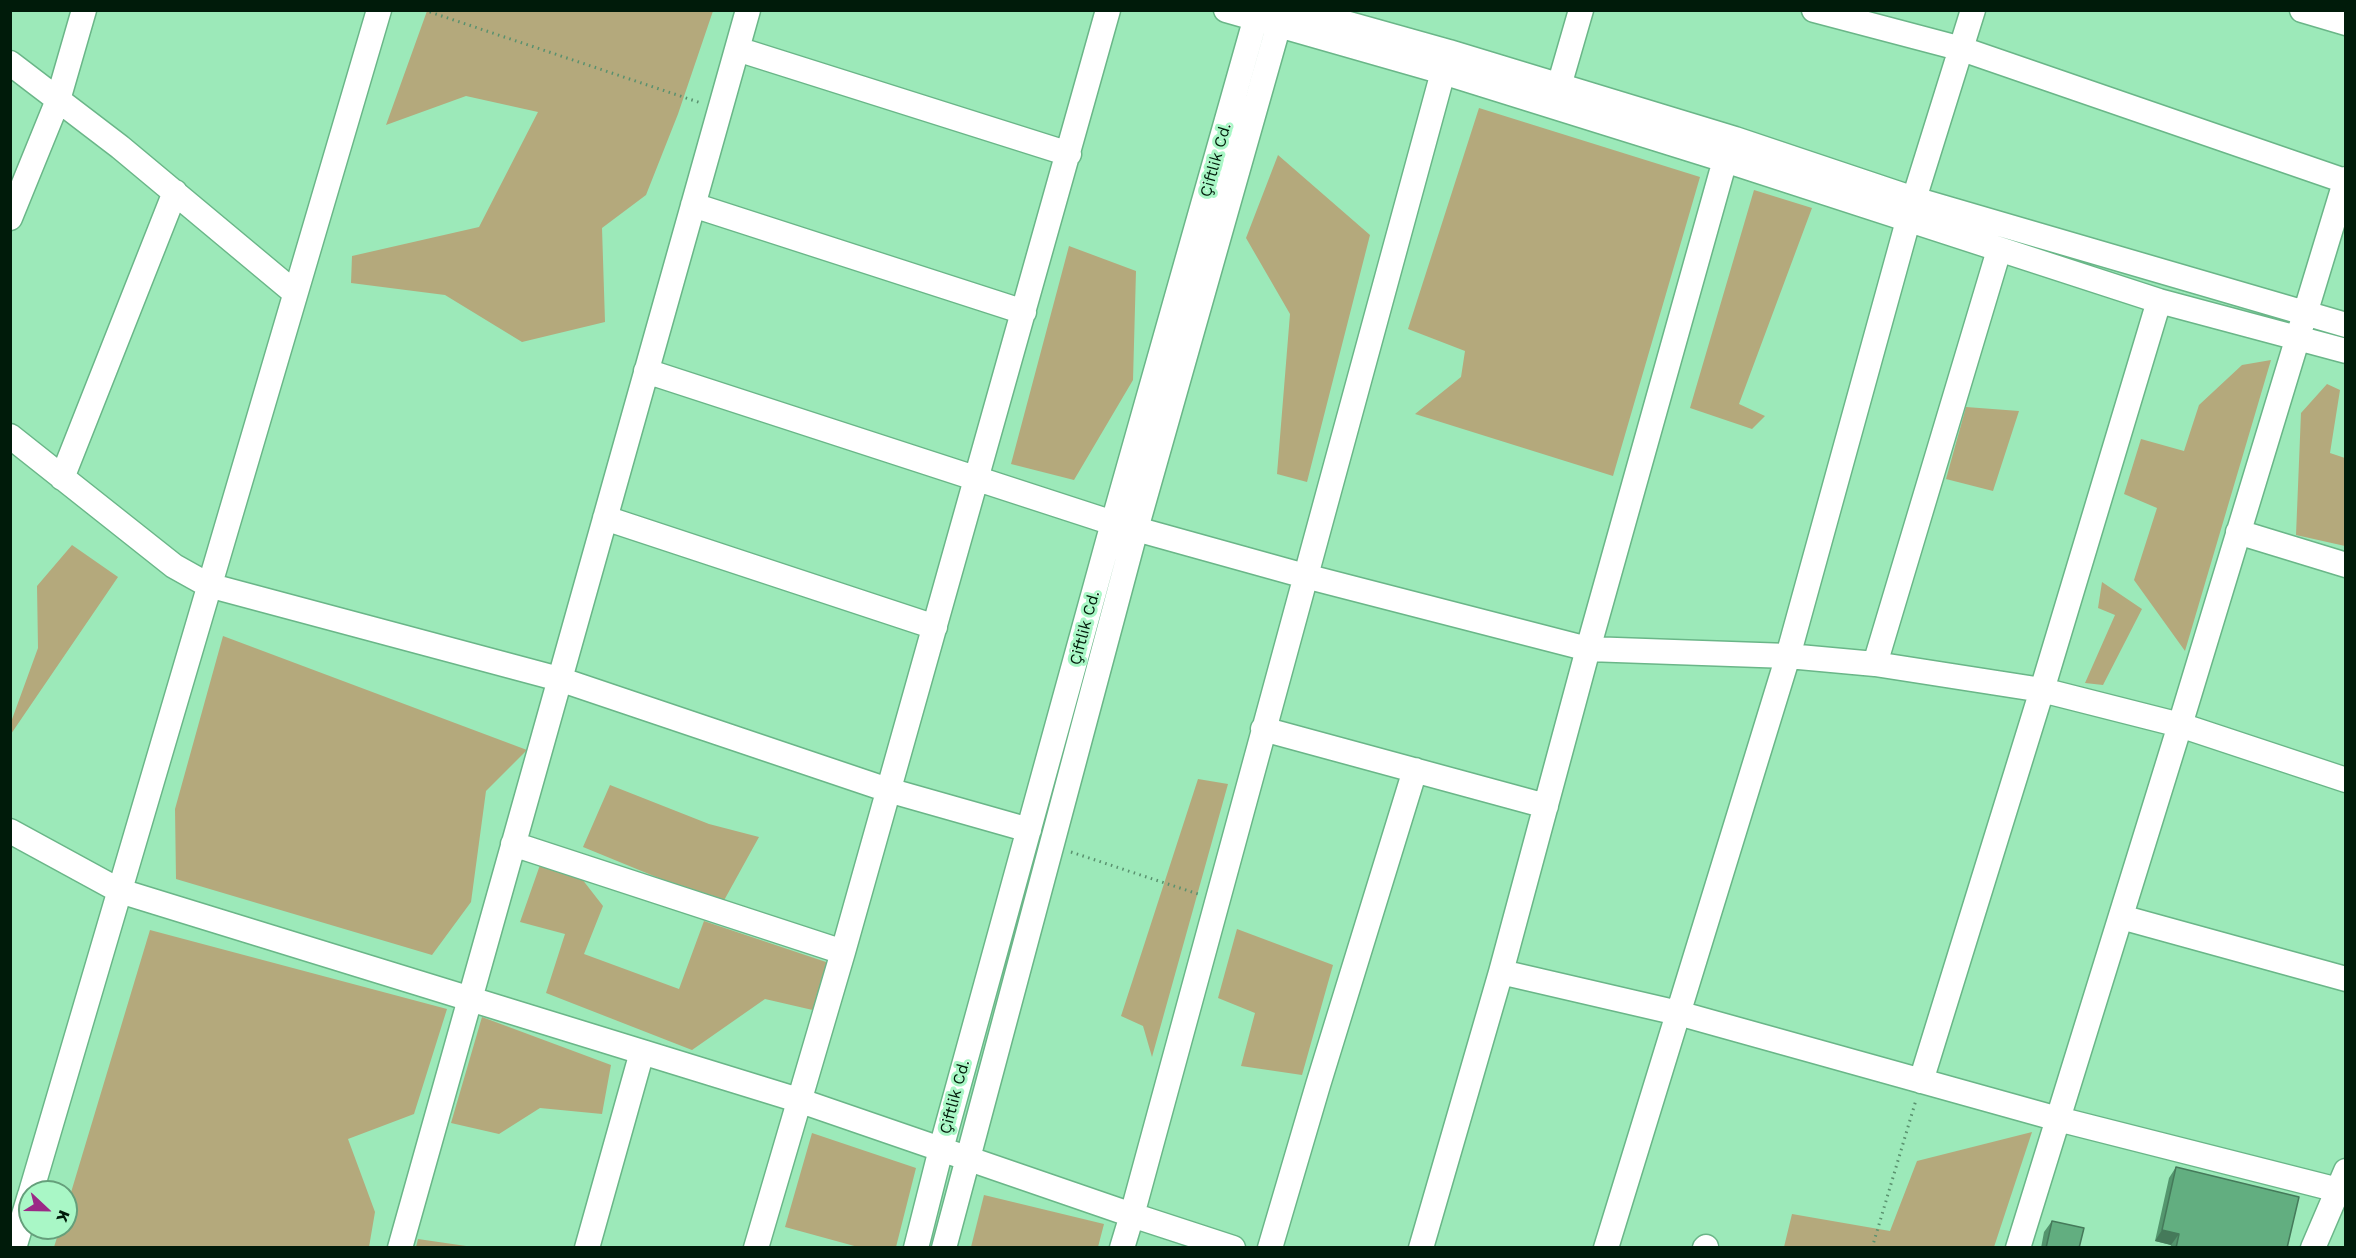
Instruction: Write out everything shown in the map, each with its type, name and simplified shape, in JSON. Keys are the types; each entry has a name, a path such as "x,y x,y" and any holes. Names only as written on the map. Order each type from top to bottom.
{"street":[{"path":"10,218 58,100 84,10"},
{"path":"34,1180 379,10"},
{"path":"400,1248 748,10"},
{"path":"756,1248 843,952 1108,10"},
{"path":"1226,10 1281,18 1443,72 1725,160 2346,325"},
{"path":"1299,10 1449,52 1735,139 1911,210 1999,250 2159,301 2346,351"},
{"path":"1559,86 1581,10"},
{"path":"1814,10 1962,49 2345,180 2018,1248"},
{"path":"1606,1248 1788,656 1911,210 1973,10"},
{"path":"2302,10 2346,23"},
{"name":"Çiftlik Cd.","path":"944,1248 966,1158 1051,845 1125,526 1257,15"},
{"name":"Çiftlik Cd.","path":"916,1248 1029,830 1281,18"},
{"path":"736,49 1069,154"},
{"path":"10,63 175,192 295,293"},
{"path":"1122,1248 1443,72"},
{"path":"1421,1248 1501,972 1588,649 1725,160"},
{"path":"62,478 175,192"},
{"path":"693,205 1024,312"},
{"path":"1875,664 1999,250"},
{"path":"1921,1081 2159,301"},
{"path":"646,371 1125,526 1305,576 1588,649 1788,656 1875,664 1985,680 2042,690 2180,725 2346,780"},
{"path":"10,436 174,566 208,585 559,679 888,790 1029,830"},
{"path":"605,518 934,627"},
{"path":"2238,531 2346,565"},
{"path":"1263,729 1546,806"},
{"path":"1270,1248 1415,770"},
{"path":"10,831 120,891 798,1100 1233,1248"},
{"path":"513,844 843,952"},
{"path":"2121,917 2346,979"},
{"path":"1501,972 1678,1013 2058,1119 2343,1185 2313,1248"},
{"path":"587,1248 642,1052"}],"path":[{"path":"424,10 719,110"},
{"path":"1051,845 1217,901"},
{"path":"1872,1248 1921,1081"}],"shaded area":[{"path":"427,11 713,11 678,114 646,195 602,228 605,322 522,342 445,295 351,283 352,256 479,227 538,112 466,96 386,125"},
{"path":"1479,108 1700,177 1613,476 1415,414 1461,377 1465,351 1408,329"},
{"path":"1278,155 1370,235 1307,482 1277,474 1290,314 1246,238"},
{"path":"1754,190 1812,208 1739,404 1765,416 1752,429 1690,408"},
{"path":"1069,246 1136,271 1133,380 1074,480 1011,464"},
{"path":"2271,360 2185,651 2134,580 2157,508 2124,494 2141,439 2184,451 2199,405 2242,365"},
{"path":"2327,384 2340,390 2330,453 2345,458 2345,546 2296,535 2301,413"},
{"path":"1966,407 2019,411 1993,491 1946,479"},
{"path":"72,545 118,577 11,734 11,722 38,648 37,586"},
{"path":"2102,582 2142,609 2103,685 2085,683 2115,615 2098,608"},
{"path":"223,636 527,750 486,791 471,902 432,955 176,879 175,809"},
{"path":"1198,779 1228,784 1152,1057 1143,1026 1121,1016"},
{"path":"610,785 709,824 759,837 722,904 583,847"},
{"path":"540,865 582,879 603,906 584,954 679,989 704,921 829,963 817,1011 765,999 692,1050 546,993 565,934 520,922"},
{"path":"1237,929 1333,965 1302,1075 1241,1066 1255,1013 1218,998"},
{"path":"150,930 447,1009 414,1114 348,1139 375,1212 369,1247 54,1247 56,1240 78,1240 78,1180 75,1180"},
{"path":"482,1017 611,1065 602,1114 540,1108 499,1134 451,1123"},
{"path":"2032,1132 1994,1247 1784,1247 1792,1214 1890,1231 1917,1161"},
{"path":"812,1133 916,1168 896,1247 858,1247 785,1227"},
{"path":"984,1195 1104,1224 1098,1247 971,1247"},
{"path":"418,1239 473,1247 416,1247"}],"building":[{"path":"2176,1167 2299,1197 2287,1248 2176,1248 2179,1234 2162,1230"},
{"path":"2052,1221 2084,1228 2079,1248 2046,1248"}]}
